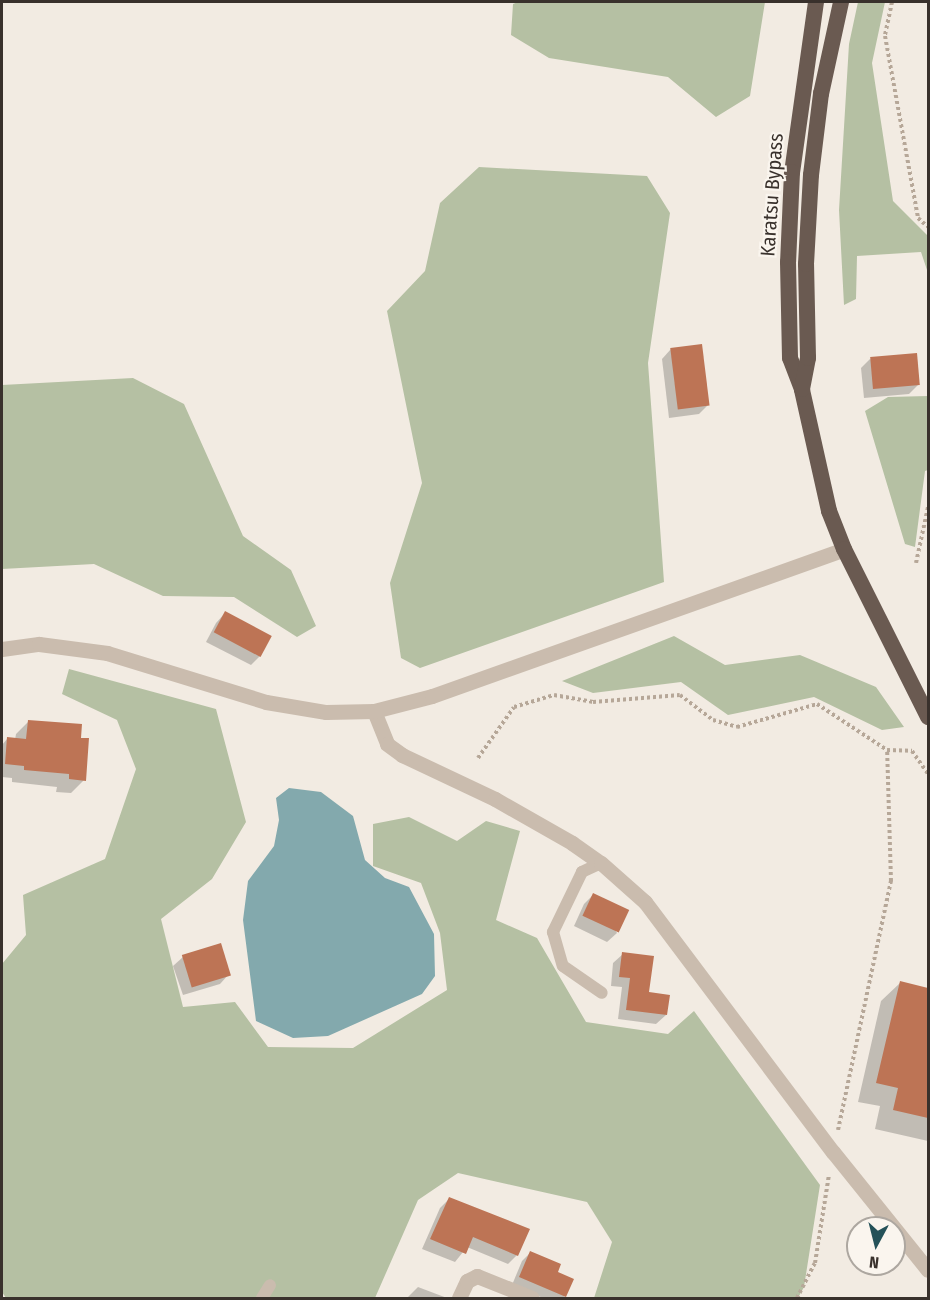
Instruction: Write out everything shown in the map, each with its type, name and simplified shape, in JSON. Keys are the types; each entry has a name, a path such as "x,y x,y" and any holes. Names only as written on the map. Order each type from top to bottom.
{"highway":[{"name":"Karatsu Bypass","path":"816,2 792,172 788,262 790,358 802,390 829,511 844,549 928,717"},
{"name":"Karatsu Bypass","path":"802,390 808,358 806,264 811,175 821,94 841,2"}],"street":[{"path":"2,649 39,644 107,653 266,702 326,712 374,711 432,696 844,549"},
{"path":"374,711 387,744 402,755 495,799 601,862 645,902 833,1152 928,1270"},
{"path":"459,1299 467,1281 477,1276 531,1299"}],"lane":[{"path":"601,862 582,872 553,932 563,966 602,993"},
{"path":"262,1299 270,1285"}],"path":[{"path":"892,2 885,36 918,218 928,227"},
{"path":"916,563 928,507"},
{"path":"478,758 514,707 554,695 593,702 680,695 713,720 737,727 817,704 887,750 912,751 928,774"},
{"path":"797,1299 815,1263 833,1152 891,881 887,750"}],"green space":[{"path":"518,2 765,2 750,96 716,117 668,77 549,58 511,35 513,4"},
{"path":"858,2 885,2 872,63 893,201 928,236 928,273 921,252 857,256 856,299 844,305 839,210 849,44"},
{"path":"479,167 647,176 670,213 648,363 664,582 420,668 401,658 390,583 422,483 387,311 425,271 440,203"},
{"path":"133,378 184,404 243,536 291,570 316,626 297,637 234,597 163,596 94,564 2,569 2,385"},
{"path":"928,396 928,470 925,471 915,547 905,544 865,411 888,397"},
{"path":"674,636 725,665 800,655 876,687 904,727 882,730 814,697 728,715 681,682 593,693 562,681"},
{"path":"69,669 216,709 246,822 212,879 161,919 183,1007 235,1002 268,1047 353,1048 447,990 440,933 421,883 373,866 373,824 409,817 457,841 486,821 520,831 496,920 537,938 586,1022 668,1034 694,1011 820,1185 804,1287 798,1298 594,1298 612,1242 587,1202 458,1173 418,1200 375,1298 6,1298 2,1292 2,964 26,935 23,895 105,859 136,769 117,720 62,694"}],"water":[{"path":"289,788 321,792 353,816 365,860 385,878 409,887 434,934 435,976 422,994 328,1036 293,1038 256,1021 243,920 248,881 274,846 279,820 276,798"}],"building":[{"path":"702,344 710,406 678,409 670,348"},
{"path":"917,353 920,385 873,389 870,357"},
{"path":"225,611 272,636 261,657 214,632"},
{"path":"28,720 82,724 81,738 89,738 86,781 69,779 69,774 24,770 24,766 5,764 7,737 26,739"},
{"path":"593,893 629,910 619,933 582,916"},
{"path":"221,943 231,976 192,988 182,955"},
{"path":"622,952 654,956 649,992 670,995 667,1015 626,1010 630,978 619,977"},
{"path":"900,981 928,988 928,1118 893,1110 898,1088 876,1083"},
{"path":"449,1197 530,1229 518,1256 473,1237 466,1254 430,1239"},
{"path":"530,1251 561,1264 558,1272 574,1279 566,1297 519,1277"}]}
